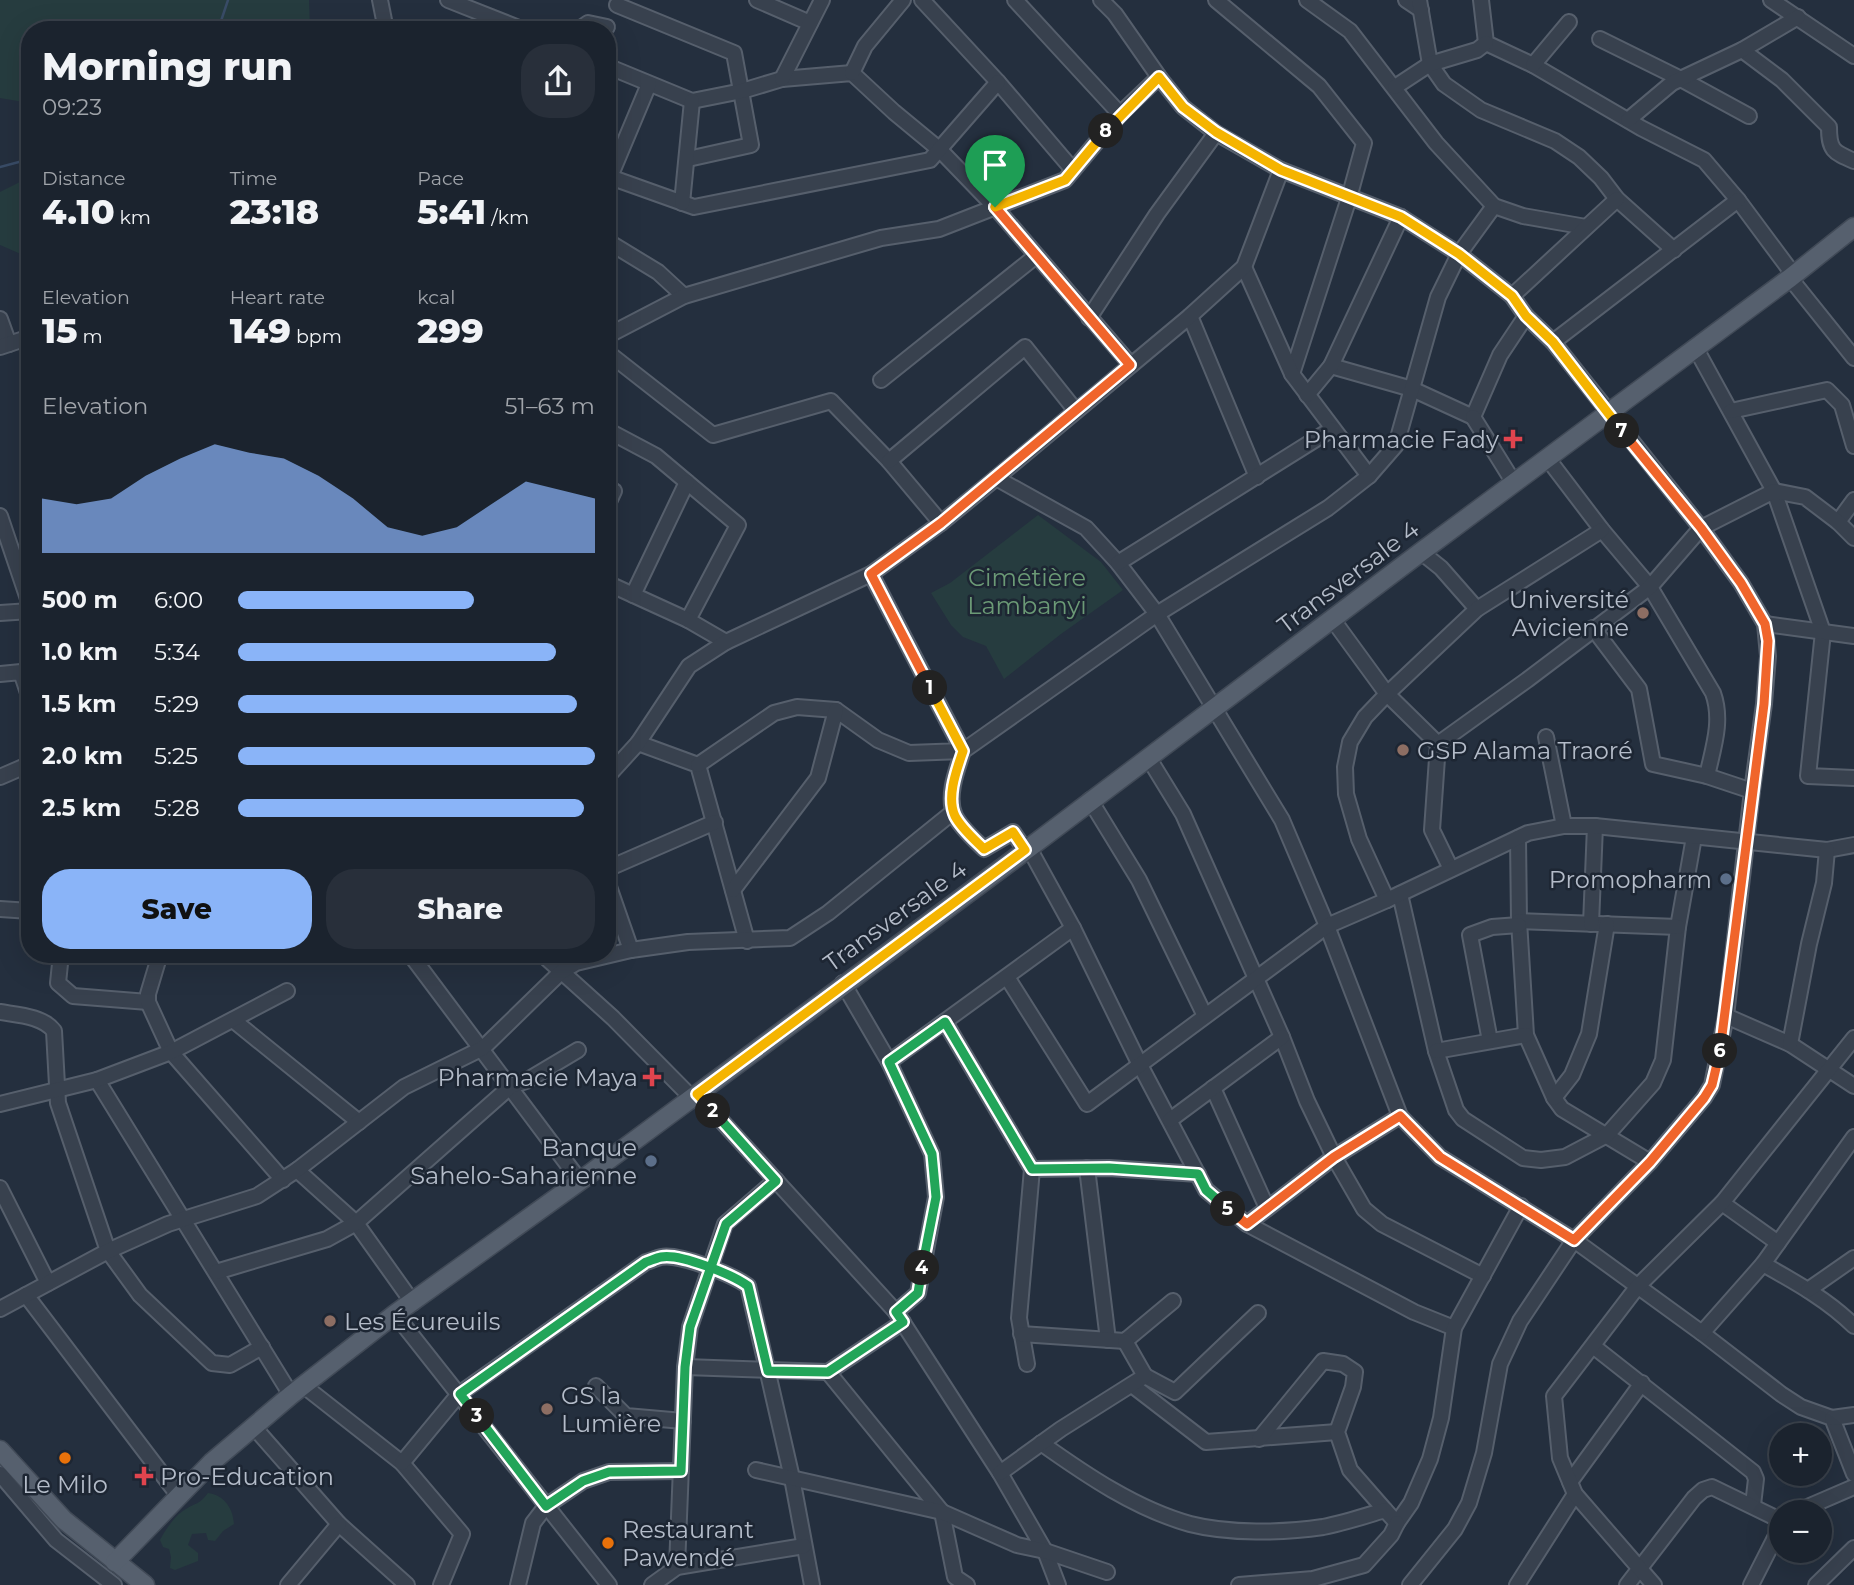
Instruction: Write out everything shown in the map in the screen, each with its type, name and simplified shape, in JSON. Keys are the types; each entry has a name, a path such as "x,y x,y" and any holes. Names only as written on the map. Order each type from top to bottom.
{"main road":[{"name":"Transversale 4","path":"114,1562 178,1495 253,1426 395,1314 580,1181 1027,849 1792,276 1854,226"},
{"path":"0,1450 64,1520 114,1562 121,1581 145,1585"}],"street":[{"path":"380,0 384,21"},
{"path":"757,0 810,23"},
{"path":"782,79 822,0"},
{"path":"852,73 865,46 903,0"},
{"path":"922,0 998,82 1073,170"},
{"path":"1014,0 1120,114"},
{"path":"1216,0 1319,86 1364,143 1292,374"},
{"path":"1307,0 1350,31 1436,143 1494,206 1523,216 1586,227"},
{"path":"1406,0 1420,5 1430,64 1444,84 1481,110 1555,141 1579,157 1601,178 1617,199 1674,250"},
{"path":"1481,0 1486,43"},
{"path":"1771,0 1854,56"},
{"path":"455,1 503,21"},
{"path":"610,21 618,2 734,53 751,145 688,159"},
{"path":"1106,2 1183,107 1216,132 1281,170 1401,217 1459,254 1512,296 1526,316 1553,342 1701,528 1741,583 1765,624 1768,656 1726,1016 1712,1085 1650,1162 1574,1240 1520,1321 1500,1364 1484,1453 1469,1503 1455,1529 1410,1585"},
{"path":"1628,120 1672,83 1742,50 1798,17"},
{"path":"1533,65 1569,22"},
{"path":"1601,39 1749,116"},
{"path":"1395,87 1430,64 1477,50 1486,43"},
{"path":"1486,43 1533,65 1704,160 1738,200 1792,276 1852,353"},
{"path":"1742,50 1794,90 1829,127 1829,142 1833,149 1854,161"},
{"path":"616,70 692,101 782,79 852,73 940,150 995,207 1130,365"},
{"path":"616,331 684,296 881,238 939,229 1065,180 1120,114 1159,77"},
{"path":"616,182 694,207 930,160 998,82"},
{"path":"616,160 649,84"},
{"path":"682,203 692,101"},
{"path":"1090,318 1157,214 1216,132"},
{"path":"616,768 638,743 689,666 726,642 871,574 941,523 1190,316 1244,267 1281,170"},
{"path":"1512,296 1617,199"},
{"path":"1553,342 1738,200"},
{"path":"698,765 774,713 797,707 836,710 878,740 909,752 963,751 1157,614 1328,508 1368,476 1396,445 1438,297 1459,254 1494,206"},
{"path":"1307,396 1331,366 1401,217"},
{"path":"616,246 658,272 684,296"},
{"path":"881,380 1036,256"},
{"path":"1244,267 1292,374 1368,476"},
{"path":"1190,316 1257,477"},
{"path":"1473,417 1500,355 1526,316"},
{"path":"0,319 4,345 21,340"},
{"path":"889,461 1025,347 1076,411"},
{"path":"1695,347 1774,491 1823,632 1808,776 1854,778"},
{"path":"616,359 713,435 831,401 889,461 941,523"},
{"path":"1331,366 1412,389 1473,417 1514,483"},
{"path":"1731,411 1827,390 1842,405 1854,446"},
{"path":"1118,562 1332,429"},
{"path":"616,435 656,456 738,525 688,620"},
{"path":"1548,458 1602,530 1650,587 1713,693 1718,706 1718,721 1707,776"},
{"path":"996,478 1086,528 1118,562 1157,614 1282,820 1327,926 1400,1116 1440,1157 1574,1240 1801,1407 1832,1418 1854,1415"},
{"path":"633,595 687,482"},
{"path":"1438,744 1650,587 1701,528 1774,491 1805,497 1839,522 1854,538"},
{"path":"1839,522 1854,500"},
{"path":"0,516 4,539 21,582"},
{"path":"1602,530 1477,609 1365,717 1350,742 1345,767 1346,794 1359,839 1394,897 1436,1051 1456,1110 1462,1119 1522,1158 1541,1160 1565,1157 1607,1135 1653,1083 1663,1060 1678,927 1694,837"},
{"path":"1421,552 1441,568 1477,609"},
{"path":"871,574 963,751 953,781 953,812 984,849 1013,832 1027,849 1073,928 1140,1065 1206,1190 1247,1224 1414,1312 1454,1328"},
{"path":"616,587 688,620 726,642"},
{"path":"0,613 21,612"},
{"path":"1334,620 1387,694 1438,744 1432,830 1451,869"},
{"path":"1765,624 1854,636"},
{"path":"1593,628 1639,689 1653,764 1707,776 1752,791"},
{"path":"0,674 21,672"},
{"path":"733,890 818,778 836,710"},
{"path":"1546,737 1564,825"},
{"path":"638,743 698,765"},
{"path":"1148,757 1183,814 1282,1037 1307,1101 1334,1157 1364,1209 1382,1224 1483,1276"},
{"path":"698,765 747,941"},
{"path":"0,777 21,768"},
{"path":"1090,800 1139,880 1205,1016"},
{"path":"616,954 688,943 790,938 828,913 953,812"},
{"path":"616,865 715,822"},
{"path":"1007,977 1087,1104 1327,926 1528,833 1564,825 1595,826 1827,850 1854,845"},
{"path":"1591,924 1595,826"},
{"path":"1518,838 1519,923 1526,1035 1554,1098 1562,1108 1650,1162"},
{"path":"1790,1044 1824,883 1827,850"},
{"path":"616,907 631,950"},
{"path":"0,909 21,910"},
{"path":"1490,1041 1469,935 1492,927 1519,923 1678,927"},
{"path":"1554,1098 1572,1075 1590,1034 1607,924"},
{"path":"889,1062 1073,928"},
{"path":"60,963 58,983 73,996 148,1002"},
{"path":"157,963 148,1002 171,1052 283,1180"},
{"path":"417,963 512,1086 580,1181"},
{"path":"552,963 614,1018 695,1096 900,1317 1000,1473 1045,1550 1058,1585"},
{"path":"0,1309 108,1251 184,1219 257,1196 297,1170 404,1087 483,1048 561,972 576,963"},
{"path":"685,1367 828,1372 900,1317 918,1293 936,1197 932,1154 889,1062 843,984"},
{"path":"0,1104 97,1080 171,1052 287,991"},
{"path":"0,1012 49,1024 54,1031 58,1103 108,1251 140,1294 212,1363 230,1365 262,1347"},
{"path":"1726,1016 1790,1044 1854,1086"},
{"path":"233,1020 359,1122"},
{"path":"945,1022 1032,1169 1019,1318 1027,1364"},
{"path":"1436,1051 1526,1035"},
{"path":"1170,1120 1282,1037"},
{"path":"1654,1585 1573,1488 1560,1458 1554,1396 1638,1286 1723,1203 1854,1038"},
{"path":"216,1272 327,1239 356,1223 512,1086 526,1081 578,1050"},
{"path":"97,1080 262,1347 297,1391 402,1463 462,1534 441,1585"},
{"path":"1213,1088 1267,1208"},
{"path":"1247,1224 1334,1157 1400,1116"},
{"path":"1702,1333 1763,1264 1854,1137"},
{"path":"1032,1169 1087,1168 1198,1174"},
{"path":"1087,1168 1108,1340"},
{"path":"297,1170 356,1223 413,1303"},
{"path":"677,1567 685,1367 690,1327 726,1224 776,1181"},
{"path":"0,1188 48,1283"},
{"path":"1723,1203 1778,1243"},
{"path":"1239,1585 1313,1579 1364,1565 1391,1535 1411,1503 1430,1459 1441,1418 1454,1328 1521,1206"},
{"path":"402,1463 460,1394 646,1262 663,1256 710,1267 748,1286 792,1478 812,1585"},
{"path":"1808,1290 1854,1258"},
{"path":"1763,1264 1808,1290 1854,1326"},
{"path":"26,1295 178,1495"},
{"path":"1021,1334 1125,1342 1173,1301"},
{"path":"1125,1342 1145,1376 1175,1392 1258,1313"},
{"path":"395,1314 609,1585"},
{"path":"1593,1346 1753,1472 1756,1479 1753,1505"},
{"path":"1259,1438 1323,1361 1343,1364 1355,1372 1353,1387 1337,1432 1350,1470 1397,1523"},
{"path":"828,1372 942,1512 956,1577 967,1585"},
{"path":"1000,1473 1041,1443 1145,1376"},
{"path":"1517,1585 1573,1488 1642,1383"},
{"path":"1132,1385 1206,1442 1337,1432"},
{"path":"596,1386 626,1416 683,1421"},
{"path":"1832,1418 1854,1474"},
{"path":"253,1426 339,1524 407,1585"},
{"path":"1041,1443 1082,1472 1144,1506 1190,1524 1236,1532 1323,1527 1385,1510"},
{"path":"756,1470 942,1512 1017,1545 1045,1550 1107,1572"},
{"path":"518,1585 534,1522 546,1506 583,1481 609,1472 681,1471"},
{"path":"2,1479 56,1540 121,1581"},
{"path":"1627,1585 1703,1490 1712,1487 1769,1515"},
{"path":"1821,1500 1854,1487"},
{"path":"290,1584 339,1524"},
{"path":"1751,1585 1769,1544"},
{"path":"652,1585 677,1567 804,1546"},
{"path":"1816,1585 1854,1548"}],"green space":[{"path":"0,0 309,0 310,21 21,21 21,102 0,98"},
{"path":"21,182 21,254 0,245 0,192"},
{"name":"Cimétière Lambanyi","path":"1038,515 1101,562 1123,590 1004,679 986,646 963,637 951,625 931,593 950,583"},
{"path":"208,1493 219,1496 227,1503 234,1524 223,1531 215,1541 208,1540 206,1533 192,1534 188,1545 198,1553 198,1561 175,1570 170,1568 169,1549 163,1547 160,1540 178,1515"}],"waterway":[{"path":"221,21 228,0"},
{"path":"0,167 21,161"}],"place":[{"name":"Pharmacie Fady","path":"1513,439"},
{"name":"Université Avicienne","path":"1643,613"},
{"name":"GSP Alama Traoré","path":"1403,750"},
{"name":"Promopharm","path":"1726,879"},
{"name":"Pharmacie Maya","path":"652,1077"},
{"name":"Banque Sahelo-Saharienne","path":"651,1161"},
{"name":"Les Écureuils","path":"330,1321"},
{"name":"GS la Lumière","path":"547,1409"},
{"name":"Le Milo","path":"65,1458"},
{"name":"Pro-Education","path":"144,1476"},
{"name":"Restaurant Pawendé","path":"608,1543"}],"route":[{"path":"995,207 1065,180 1120,114 1159,77 1183,107 1216,132 1281,170 1401,217 1459,254 1512,296 1526,316 1553,342 1701,528 1741,583 1765,624 1768,656 1764,704 1726,1016 1712,1085 1650,1162 1574,1240 1440,1157 1400,1116 1334,1157 1247,1224 1206,1190 1198,1174 1109,1168 1032,1169 945,1022 889,1062 932,1154 936,1197 918,1293 896,1312 903,1322 828,1372 768,1371 748,1286 710,1267 663,1256 646,1262 460,1394 546,1506 583,1481 609,1472 681,1471 685,1367 690,1327 710,1267 726,1224 776,1181 697,1094 1025,850 1013,832 984,849 953,812 953,781 963,751 871,574 941,523 1130,365 995,207"}]}
